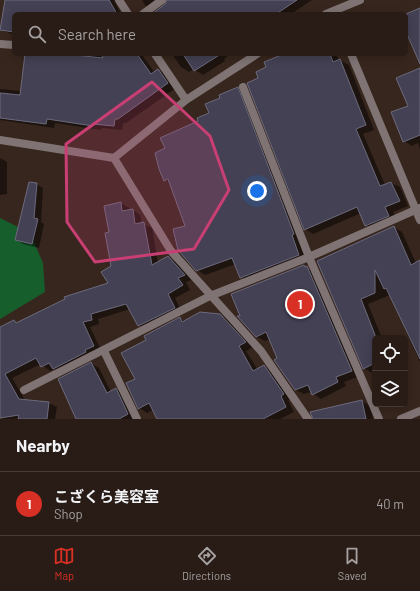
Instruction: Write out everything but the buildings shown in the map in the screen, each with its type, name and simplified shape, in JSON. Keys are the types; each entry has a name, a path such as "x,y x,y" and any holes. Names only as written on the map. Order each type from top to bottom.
{"street":[{"path":"119,0 127,12"},
{"path":"146,12 162,0"},
{"path":"331,12 360,0"},
{"path":"0,44 12,45"},
{"path":"156,56 186,100"},
{"path":"0,140 114,158 186,100 254,56"},
{"path":"352,56 418,209 420,220"},
{"path":"243,87 309,256 379,419"},
{"path":"114,158 171,251 261,352 308,419"},
{"path":"24,390 104,351 210,296 309,256 418,209"},
{"path":"104,351 137,419"},
{"path":"401,419 420,411"}],"highlighted area":[{"path":"152,82 210,136 229,190 194,249 95,262 67,222 66,144"}],"green space":[{"path":"0,218 30,233 43,263 45,292 0,319"}],"place":[{"name":"こざくら美容室","path":"300,304"}]}
